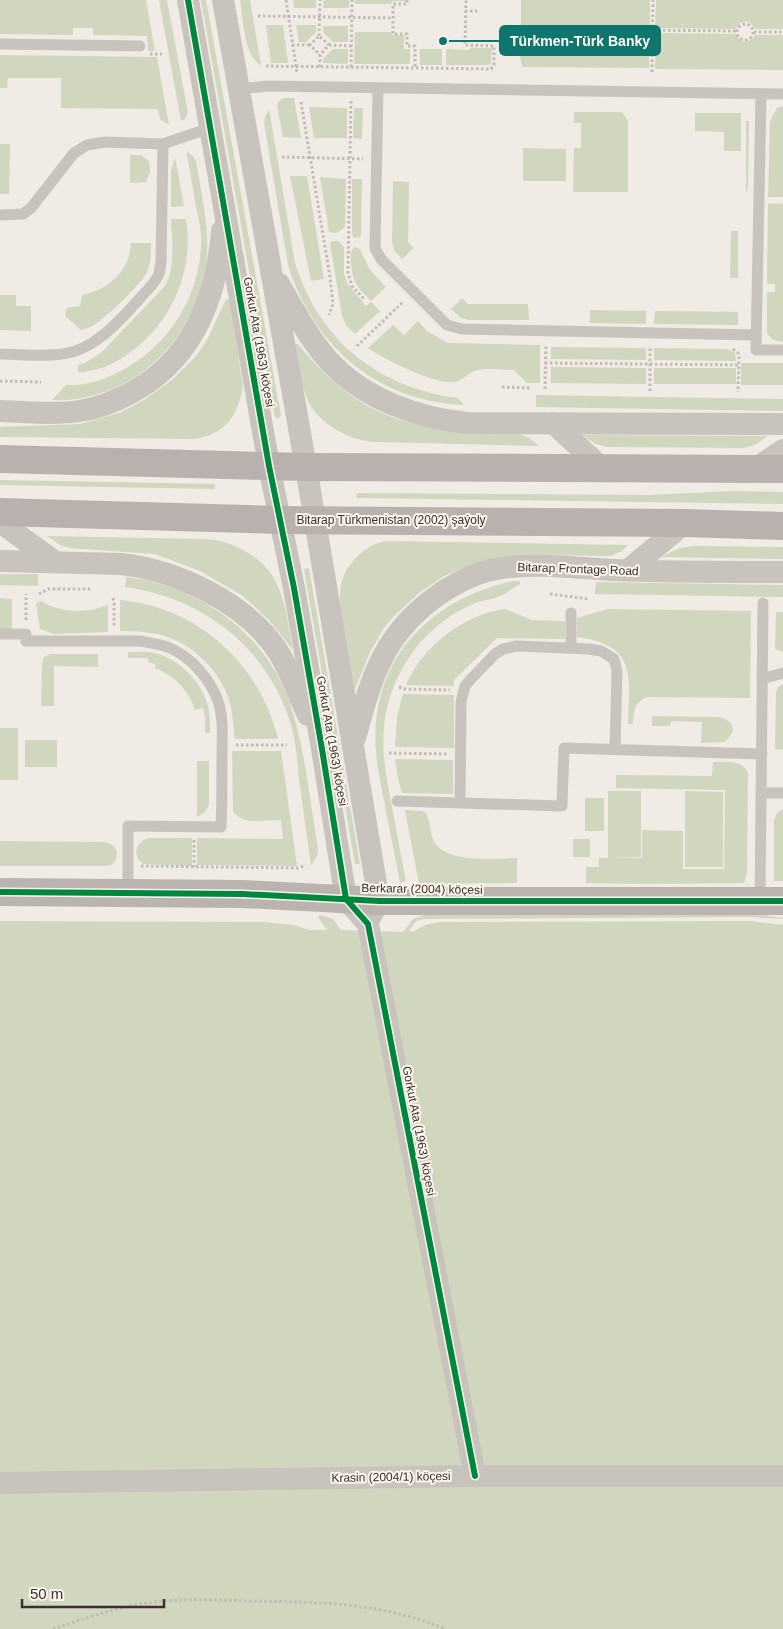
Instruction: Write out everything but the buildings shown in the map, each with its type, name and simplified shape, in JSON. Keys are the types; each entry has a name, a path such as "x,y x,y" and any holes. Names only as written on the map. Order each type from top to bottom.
{"main road":[{"path":"0,459 306,467 783,469"},
{"name":"Bitarap Türkmenistan (2002) şaýoly","path":"0,512 279,520 685,523 783,526"}],"street":[{"name":"Gorkut Ata (1963) köçesi","path":"188,0 269,466 294,588 346,899"},
{"name":"Gorkut Ata (1963) köçesi","path":"223,0 353,745 373,912 475,1476"},
{"path":"0,411 60,412 80,411 101,406 136,391 167,367 192,337 201,321 209,298 219,259 224,203"},
{"path":"271,270 299,319 328,360 342,373 392,405 433,418 451,421 509,424 553,422 783,424"},
{"path":"553,422 603,469"},
{"path":"755,469 783,450"},
{"path":"0,522 55,562"},
{"path":"628,570 685,523"},
{"path":"0,561 140,566 161,571 202,588 230,606 261,631 276,649 287,667 322,749"},
{"name":"Bitarap Frontage Road","path":"353,745 372,678 386,649 400,629 422,606 444,591 479,573 523,566 628,570 783,572"},
{"name":"Berkarar (2004) köçesi","path":"0,892 243,894 346,899 373,912 771,901"},
{"name":"Krasin (2004/1) köçesi","path":"0,1483 475,1476 783,1476"}],"lane":[{"path":"0,44 140,46"},
{"path":"240,89 269,86 783,94"},
{"path":"378,88 375,248 381,259 442,321 454,328 756,335"},
{"path":"761,94 756,350 783,350"},
{"path":"0,215 23,214 30,208 74,153 87,145 105,142 163,144 210,128"},
{"path":"0,354 61,355 88,347 101,338 153,284 159,274 161,262 163,144"},
{"path":"764,604 761,793 771,901"},
{"path":"570,648 571,613"},
{"path":"0,634 26,634 26,641 140,641 170,648 191,663 208,682 218,702 221,715 222,746 221,827 128,826 128,893"},
{"path":"460,803 460,702 462,693 471,679 495,654 502,650 517,646 570,648 601,651 614,659 617,671 615,750"},
{"path":"762,679 783,673"},
{"path":"397,801 562,806 564,748 762,754"},
{"path":"761,793 783,793"}],"path":[{"path":"286,0 296,68"},
{"path":"320,0 320,36 329,46"},
{"path":"351,72 352,0"},
{"path":"407,0 407,4 393,4 393,34 407,34 407,46 415,46 415,68"},
{"path":"266,66 296,68 487,69 492,67 494,62 494,46 465,45 466,0"},
{"path":"652,72 653,0"},
{"path":"466,11 477,11"},
{"path":"258,16 393,18"},
{"path":"737,31 741,24 746,23 750,24 754,32"},
{"path":"518,29 737,31"},
{"path":"737,31 741,38 745,40 752,36 754,32"},
{"path":"754,32 783,32"},
{"path":"292,45 310,45 320,36"},
{"path":"310,45 320,55"},
{"path":"320,67 320,55 329,46 351,46"},
{"path":"300,98 332,295 333,304 329,315"},
{"path":"351,99 348,273 352,286 365,300"},
{"path":"282,157 376,159"},
{"path":"356,346 414,292"},
{"path":"545,389 546,344 555,344"},
{"path":"641,345 660,346"},
{"path":"650,345 650,390"},
{"path":"727,346 738,353 738,392"},
{"path":"546,363 739,365"},
{"path":"0,381 41,382"},
{"path":"502,387 530,388"},
{"path":"39,594 48,589 92,589"},
{"path":"26,594 26,634"},
{"path":"113,598 114,641"},
{"path":"399,688 405,690 454,690 462,693"},
{"path":"222,746 287,745"},
{"path":"389,753 460,754"},
{"path":"194,827 194,867"},
{"path":"142,866 298,868 304,866"},
{"path":"53,1629 83,1619 148,1603 217,1600 335,1603 362,1606 404,1614 445,1629"}],"green space":[{"path":"0,0 146,0 155,51 148,51 147,36 93,35 93,28 73,28 73,35 0,34"},
{"path":"159,0 167,0 188,113 185,119 181,121"},
{"path":"201,0 206,0 281,416 277,419 275,417"},
{"path":"240,0 250,0 261,65 255,61 248,46"},
{"path":"293,0 316,0 316,8 294,8"},
{"path":"324,0 349,0 349,8 323,8"},
{"path":"355,0 405,1 392,1 391,4 355,4"},
{"path":"521,0 650,0 650,28 521,26"},
{"path":"656,0 783,0 783,29 755,29 748,22 740,23 736,29 655,28"},
{"path":"266,25 283,25 288,63 271,63"},
{"path":"296,25 316,25 316,32 306,42 299,42"},
{"path":"323,26 348,26 348,42 333,42 323,32"},
{"path":"355,32 391,32 392,35 404,35 404,49 410,49 410,64 354,64"},
{"path":"520,32 650,33 649,68 522,67"},
{"path":"656,33 736,34 740,40 745,42 755,35 783,35 783,70 655,69"},
{"path":"470,48 492,48 491,63 488,65 446,65 446,49 469,50"},
{"path":"333,49 348,49 348,64 323,63 323,59"},
{"path":"420,49 442,49 442,65 420,65"},
{"path":"0,55 157,57 169,125 160,119 158,109 61,108 61,78 8,78 7,88 0,88"},
{"path":"284,98 294,98 301,138 283,137 277,106 279,101"},
{"path":"783,106 783,197 768,197 770,121 777,108"},
{"path":"309,107 347,108 347,138 314,138"},
{"path":"354,108 363,108 362,139 353,138"},
{"path":"269,109 295,263 319,315 336,337 356,356 378,371 402,384 458,398 464,405 433,401 403,393 377,381 353,364 332,344 314,321 299,294 288,265 264,123"},
{"path":"574,112 622,112 628,121 628,192 573,192 574,148 581,148 581,123 574,123"},
{"path":"695,113 741,113 741,151 724,151 724,132 695,131"},
{"path":"746,121 749,121 748,186 746,193"},
{"path":"0,144 10,144 9,194 0,194"},
{"path":"523,148 566,149 566,181 523,181"},
{"path":"186,151 196,161 207,232 207,256 202,285 192,312 177,337 158,359 135,377 110,390 82,398 52,400 66,385 83,384 105,378 129,366 146,354 162,340 175,324 185,306 199,266 201,240"},
{"path":"130,155 141,155 149,161 150,172 146,182 130,183"},
{"path":"175,157 184,206 171,207 171,171"},
{"path":"290,176 307,176 324,279 311,281"},
{"path":"320,177 346,179 345,227 337,233 329,232"},
{"path":"352,179 362,179 361,234 360,237 356,238 353,237 352,233"},
{"path":"393,181 409,182 408,242 414,248 402,259 394,250 392,242"},
{"path":"768,203 783,204 783,342 773,340 767,333 767,292 775,292 775,284 767,284"},
{"path":"171,219 186,219 187,258 183,278 166,314 155,330 125,356 103,367 91,371 78,372 78,365 85,363 102,352 165,286 172,262"},
{"path":"731,231 738,231 738,278 730,278"},
{"path":"338,241 344,247 344,274 347,283 366,306 371,302 380,311 355,334 346,325 342,316 330,243"},
{"path":"131,243 151,243 150,264 145,276 132,292 106,316 91,327 81,330 65,316 67,308 80,306 82,295 100,289 116,278 127,262"},
{"path":"354,247 360,249 370,270 386,287 371,301 354,280 351,256"},
{"path":"0,295 16,295 16,306 31,306 31,331 0,330"},
{"path":"462,298 468,304 528,304 529,320 468,320 460,317 451,309"},
{"path":"226,299 230,301 243,386 234,415 222,428 214,433 195,439 0,437 0,427 80,424 119,413 144,400 172,380 197,355 208,338"},
{"path":"590,310 646,311 646,324 590,323"},
{"path":"655,311 738,312 738,325 654,324"},
{"path":"418,321 427,331 448,343 540,345 540,383 527,383 514,370 489,369 472,372 455,382 436,380 410,370 368,348 393,325 404,335"},
{"path":"295,344 298,344 336,384 365,404 381,412 424,426 519,434 531,439 539,446 375,442 342,433 322,420 308,401 301,379"},
{"path":"551,347 646,348 646,360 551,359"},
{"path":"654,348 727,349 735,353 736,361 654,360"},
{"path":"741,363 783,363 783,385 741,385"},
{"path":"551,367 646,368 646,384 551,383"},
{"path":"654,368 736,368 736,384 654,384"},
{"path":"536,395 783,399 783,411 536,407"},
{"path":"581,435 768,436 755,445 743,448 607,447 596,444"},
{"path":"0,480 215,484 215,489 0,485"},
{"path":"733,491 783,492 783,504 356,497 356,494 359,493 647,495"},
{"path":"47,536 207,539 235,546 258,560 276,581 285,607 293,650 269,620 243,596 200,571 155,554 69,548 60,545"},
{"path":"387,541 628,545 622,551 611,556 538,555 468,566 446,575 420,592 384,628 370,652 355,689 341,607 341,585 344,574 360,554 373,545"},
{"path":"694,546 783,547 783,559 661,557 680,548"},
{"path":"309,568 360,864 355,864 304,569"},
{"path":"0,574 38,574 38,586 0,585"},
{"path":"126,577 152,581 177,589 200,600 223,614 261,650 287,695 298,732 318,848 317,856 311,866 292,729 279,695 265,670 248,649 228,630 180,602 154,593 125,587"},
{"path":"513,581 520,581 520,584 500,596 478,602 451,615 434,629 410,656 393,688 388,705 383,738 388,789 406,881 400,883 379,776 376,751 376,719 383,689 394,662 410,639 431,619 455,602 483,590"},
{"path":"596,582 783,585 783,597 595,594"},
{"path":"0,598 12,599 12,629 0,629"},
{"path":"120,600 148,605 175,614 200,627 222,644 241,664 257,687 269,712 278,739 235,739 230,702 213,671 199,655 173,639 154,633 120,631"},
{"path":"40,601 57,608 74,611 91,610 108,605 108,632 54,634 40,629 36,603"},
{"path":"505,609 532,620 565,621 565,639 497,638 454,680 454,686 406,685 422,658 446,635 474,618"},
{"path":"608,609 751,611 750,698 648,697 640,701 634,711 633,724 628,724 628,677 626,666 620,655 611,647 597,641 577,637 577,618"},
{"path":"776,612 783,612 783,652 775,649"},
{"path":"128,652 155,653 173,660 181,666 195,680 205,697 209,713 210,733 205,733 203,708 195,710 189,696 180,684 155,668 155,664 148,662 148,658 128,658"},
{"path":"50,654 98,654 98,667 54,666 54,706 41,706 42,663 44,657"},
{"path":"783,684 783,750 775,749 776,692 778,687"},
{"path":"403,694 454,695 454,748 395,747 397,717"},
{"path":"652,716 720,717 730,722 733,728 732,733 725,742 701,743 702,722 671,721 670,726 652,726"},
{"path":"0,728 18,728 18,780 0,780"},
{"path":"25,740 57,740 57,767 25,767"},
{"path":"232,751 281,751 297,866 197,865 197,838 283,839 281,820 261,821 242,819 233,811"},
{"path":"395,759 453,760 453,794 402,793"},
{"path":"197,761 209,761 209,805 204,813 197,817"},
{"path":"713,762 738,763 748,773 747,874 744,883 586,883 586,867 599,867 599,858 608,858 608,791 641,791 641,857 612,858 642,858 642,830 683,831 683,869 724,869 725,790 616,788 616,775 712,776"},
{"path":"685,791 723,792 723,867 685,867"},
{"path":"585,798 604,798 604,831 585,831"},
{"path":"783,809 783,881 774,881 774,821 777,813"},
{"path":"405,810 426,813 435,843 442,850 451,854 461,857 485,859 517,858 517,883 419,884"},
{"path":"149,838 192,838 192,866 143,864 136,853 141,842"},
{"path":"573,839 590,839 590,857 573,857"},
{"path":"0,841 105,842 115,848 117,855 111,865 105,866 0,866"},
{"path":"320,915 333,919 341,930 403,932 413,919 424,915 762,915 783,918 425,919 416,921 409,931 414,932 423,926 441,922 751,921 783,925 783,1629 0,1629 0,921 264,922 293,925 310,930 327,930 318,917"}],"cycle path":[{"path":"188,0 269,466 294,588 346,899 368,924 475,1476"},
{"path":"0,892 243,894 379,901 783,901"}],"place":[{"name":"Türkmen-Türk Banky","path":"443,41"}]}
